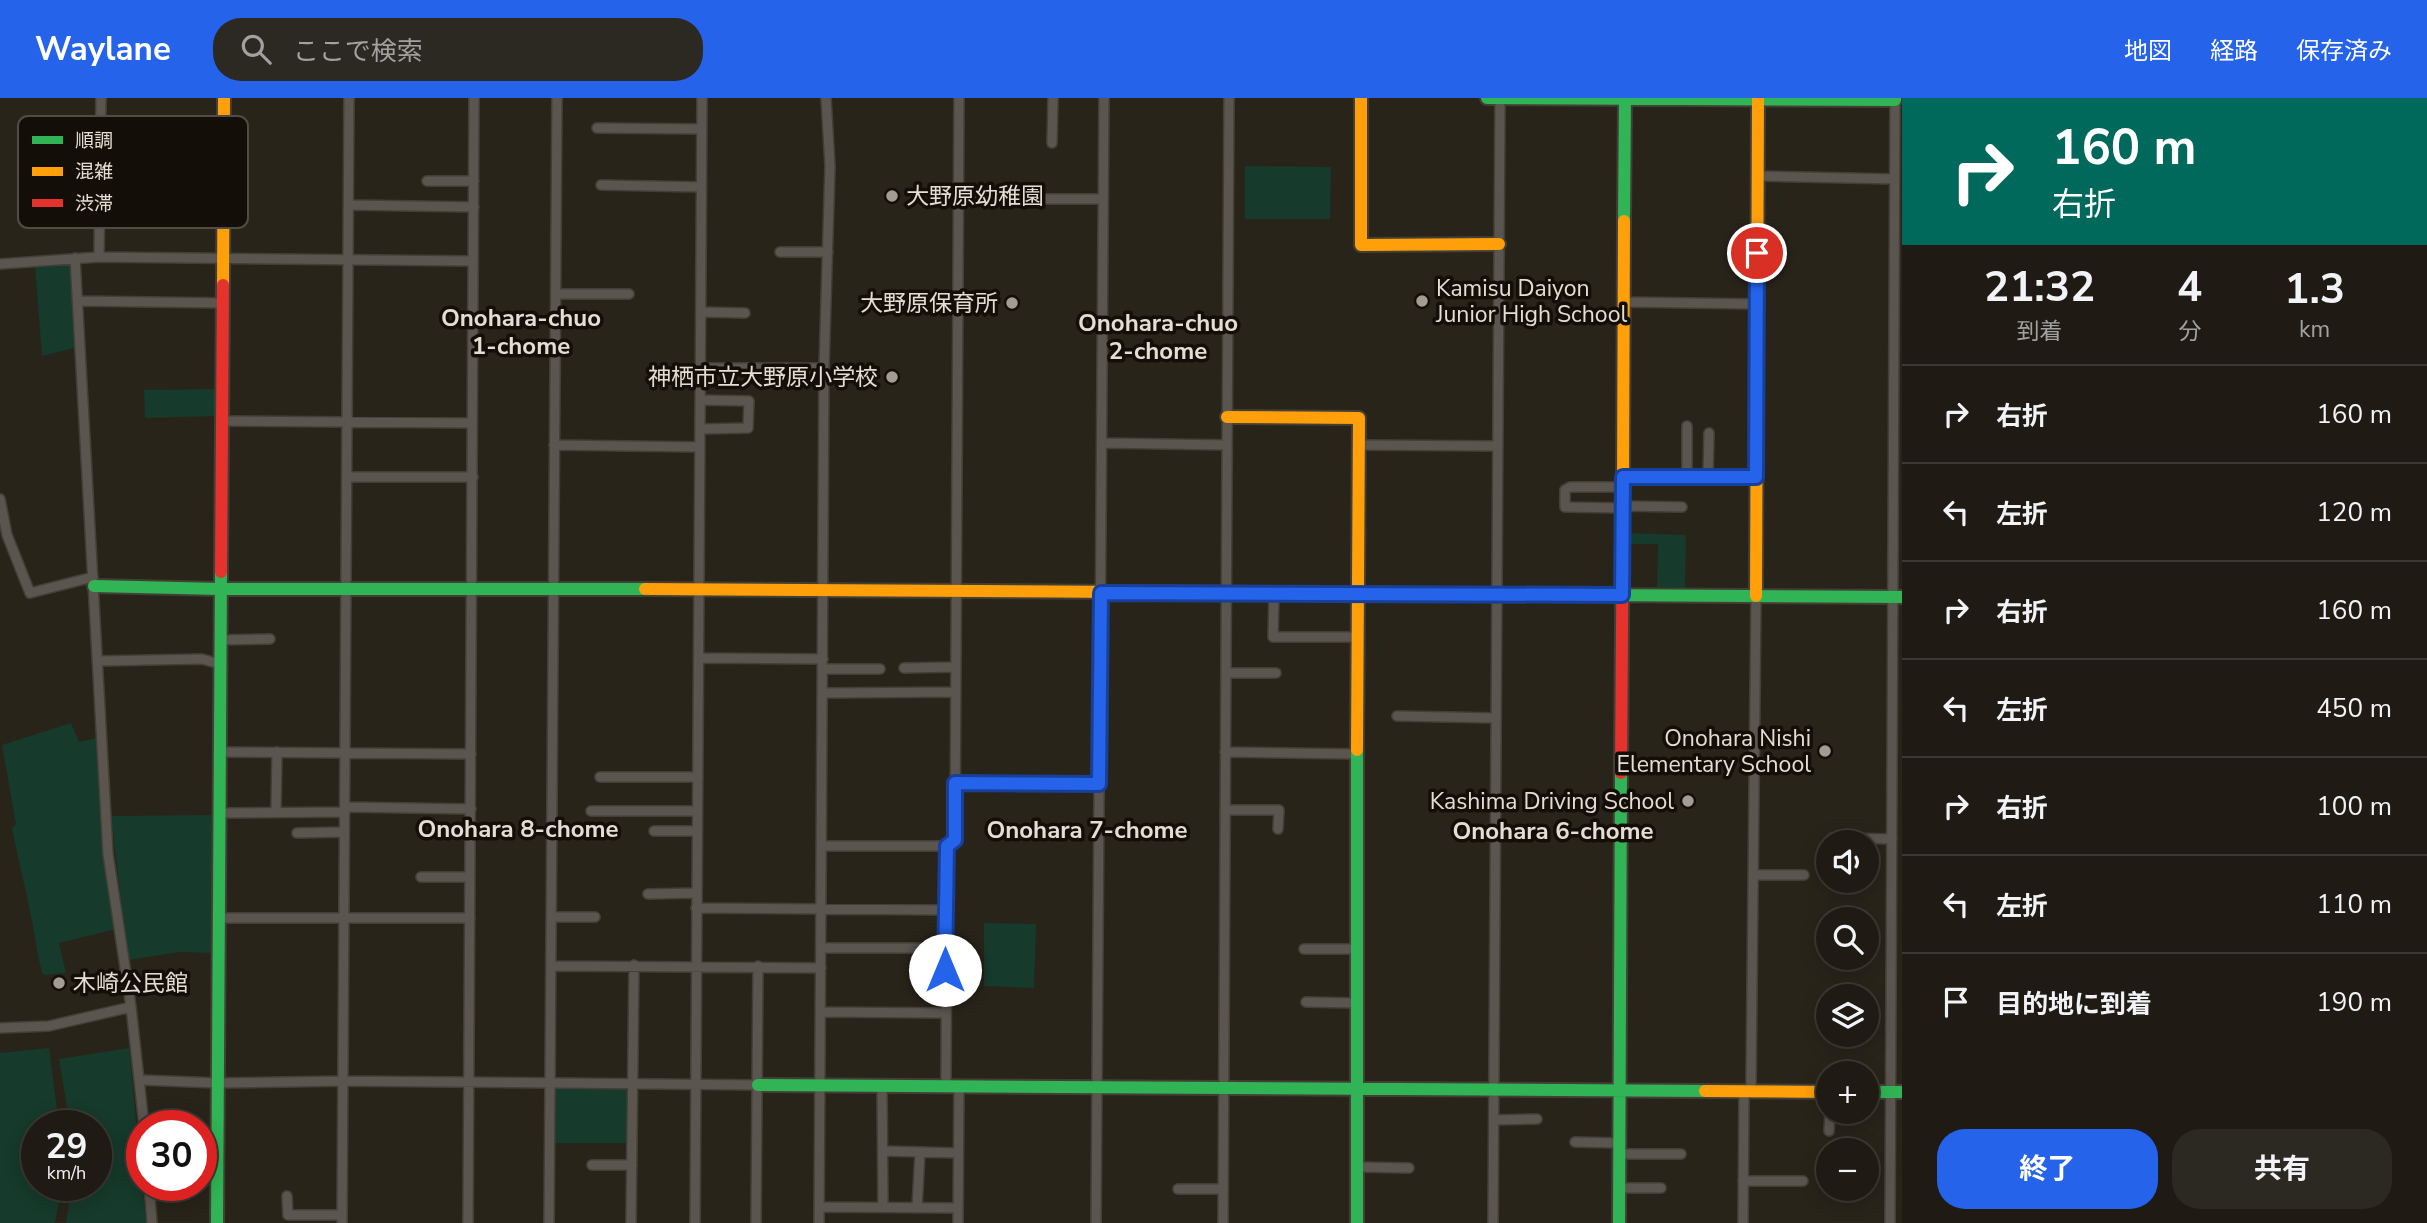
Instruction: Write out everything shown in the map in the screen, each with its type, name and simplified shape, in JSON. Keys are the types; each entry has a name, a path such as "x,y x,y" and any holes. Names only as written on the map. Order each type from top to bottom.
{"street":[{"path":"101,98 101,116"},
{"path":"223,98 223,116"},
{"path":"287,1196 288,1215 342,1219 349,98"},
{"path":"468,1223 474,98"},
{"path":"549,1223 556,98"},
{"path":"695,1223 702,98"},
{"path":"820,1223 824,368 830,166 826,98"},
{"path":"822,846 947,846 955,840 960,98"},
{"path":"1052,143 1054,98"},
{"path":"1096,1223 1104,98"},
{"path":"1223,1223 1229,98"},
{"path":"1362,98 1361,245 1499,244"},
{"path":"1488,98 1895,99 1898,597 1892,839 1896,1092 1890,1223"},
{"path":"1493,1223 1500,98"},
{"path":"1619,1223 1625,98"},
{"path":"1743,1223 1744,1096 1751,1085 1758,99"},
{"path":"597,128 701,130"},
{"path":"1758,176 1895,179"},
{"path":"427,181 474,181"},
{"path":"601,185 701,187"},
{"path":"959,199 1103,199"},
{"path":"349,205 474,207"},
{"path":"99,228 99,257"},
{"path":"217,1223 224,228"},
{"path":"780,252 828,252"},
{"path":"0,264 99,257 473,261"},
{"path":"75,258 108,854 131,1007 143,1110"},
{"path":"556,294 629,294"},
{"path":"78,302 223,303"},
{"path":"1623,302 1757,304"},
{"path":"701,312 745,313"},
{"path":"701,368 824,368"},
{"path":"700,400 748,401 747,428 700,429"},
{"path":"1227,417 1359,418 1357,1223"},
{"path":"221,421 472,423"},
{"path":"1687,426 1687,477"},
{"path":"1708,477 1709,433"},
{"path":"1102,443 1227,445"},
{"path":"554,445 699,447"},
{"path":"1359,445 1498,446"},
{"path":"347,477 472,477"},
{"path":"1682,507 1565,507 1565,490 1570,487 1687,477 1756,477"},
{"path":"0,499 6,535 30,593 93,581 220,589 471,588 1898,597"},
{"path":"1274,594 1273,637 1359,637"},
{"path":"220,640 270,639"},
{"path":"699,658 823,664 880,670"},
{"path":"98,661 202,659 220,664"},
{"path":"904,667 956,667"},
{"path":"1226,673 1276,673"},
{"path":"824,693 956,692"},
{"path":"1397,716 1496,718"},
{"path":"220,752 471,754"},
{"path":"276,811 277,752"},
{"path":"1225,752 1358,754"},
{"path":"600,777 698,777"},
{"path":"955,783 1099,784"},
{"path":"220,813 471,809"},
{"path":"1225,810 1279,810 1278,829"},
{"path":"591,811 697,811"},
{"path":"654,831 697,831"},
{"path":"297,832 344,832"},
{"path":"1879,839 1892,839"},
{"path":"947,846 945,1013 958,1153 958,1223"},
{"path":"1753,875 1804,875"},
{"path":"421,877 470,877"},
{"path":"648,894 696,893"},
{"path":"696,908 945,910"},
{"path":"551,917 595,917"},
{"path":"219,918 470,918"},
{"path":"821,948 945,948"},
{"path":"1304,949 1356,949"},
{"path":"631,1223 634,965"},
{"path":"551,966 821,968"},
{"path":"756,1223 758,966"},
{"path":"1306,1002 1356,1003"},
{"path":"0,1028 49,1026 131,1007"},
{"path":"821,1012 945,1013"},
{"path":"140,1080 218,1083 343,1081 1816,1092"},
{"path":"882,1086 883,1207"},
{"path":"1494,1120 1536,1119"},
{"path":"1829,1124 1829,1131"},
{"path":"1575,1142 1681,1154"},
{"path":"883,1151 958,1153"},
{"path":"917,1208 920,1152"},
{"path":"592,1165 632,1165"},
{"path":"1357,1167 1409,1168"},
{"path":"1743,1181 1803,1181"},
{"path":"1619,1188 1661,1188"},
{"path":"1178,1189 1222,1189"},
{"path":"150,1201 152,1223"},
{"path":"820,1207 958,1208"}],"green space":[{"path":"1245,166 1331,167 1330,219 1245,219"},
{"path":"71,262 74,348 42,356 35,265"},
{"path":"217,389 217,416 145,418 144,390"},
{"path":"1627,533 1686,535 1685,588 1657,587 1658,544 1627,544"},
{"path":"71,723 79,742 97,738 104,850 116,929 59,943 66,973 43,975 12,828 16,824 2,745"},
{"path":"214,815 214,953 180,952 128,960 111,816"},
{"path":"984,923 1036,924 1034,988 984,986"},
{"path":"49,1048 57,1110 21,1110 21,1201 59,1201 55,1223 0,1223 0,1053"},
{"path":"129,1048 135,1110 126,1110 126,1201 144,1201 146,1223 66,1223 69,1201 112,1201 112,1110 68,1110 59,1059"},
{"path":"556,1088 629,1089 628,1143 555,1143"}],"traffic: fast":[{"path":"1487,98 1895,98"},
{"path":"1624,221 1625,98"},
{"path":"217,1223 221,572"},
{"path":"94,586 220,589 645,589"},
{"path":"1127,592 1902,597"},
{"path":"1357,750 1357,1223"},
{"path":"1619,1223 1621,773"},
{"path":"758,1085 1705,1091"},
{"path":"1879,1092 1902,1092"}],"traffic: slow":[{"path":"224,98 224,116"},
{"path":"1361,98 1361,245 1499,244"},
{"path":"1756,596 1758,98"},
{"path":"1623,489 1624,221"},
{"path":"223,228 223,285"},
{"path":"1227,417 1359,418 1357,750"},
{"path":"645,589 1127,592"},
{"path":"1705,1091 1816,1092"}],"traffic: jam":[{"path":"221,572 223,285"},
{"path":"1621,773 1623,489"}],"place":[{"name":"大野原幼稚園","path":"892,196"},
{"name":"Kamisu Daiyon Junior High School","path":"1422,301"},
{"name":"大野原保育所","path":"1012,303"},
{"name":"神栖市立大野原小学校","path":"892,377"},
{"name":"Onohara Nishi Elementary School","path":"1825,751"},
{"name":"Kashima Driving School","path":"1688,801"},
{"name":"木崎公民館","path":"59,983"}],"district":[{"name":"Onohara-chuo 1-chome","path":"521,332"},
{"name":"Onohara-chuo 2-chome","path":"1158,337"},
{"name":"Onohara 8-chome","path":"518,829"},
{"name":"Onohara 7-chome","path":"1087,830"},
{"name":"Onohara 6-chome","path":"1553,831"}],"route":[{"path":"945,970 947,846 955,840 955,783 1099,784 1101,593 1622,595 1623,477 1756,477 1757,253"}]}
